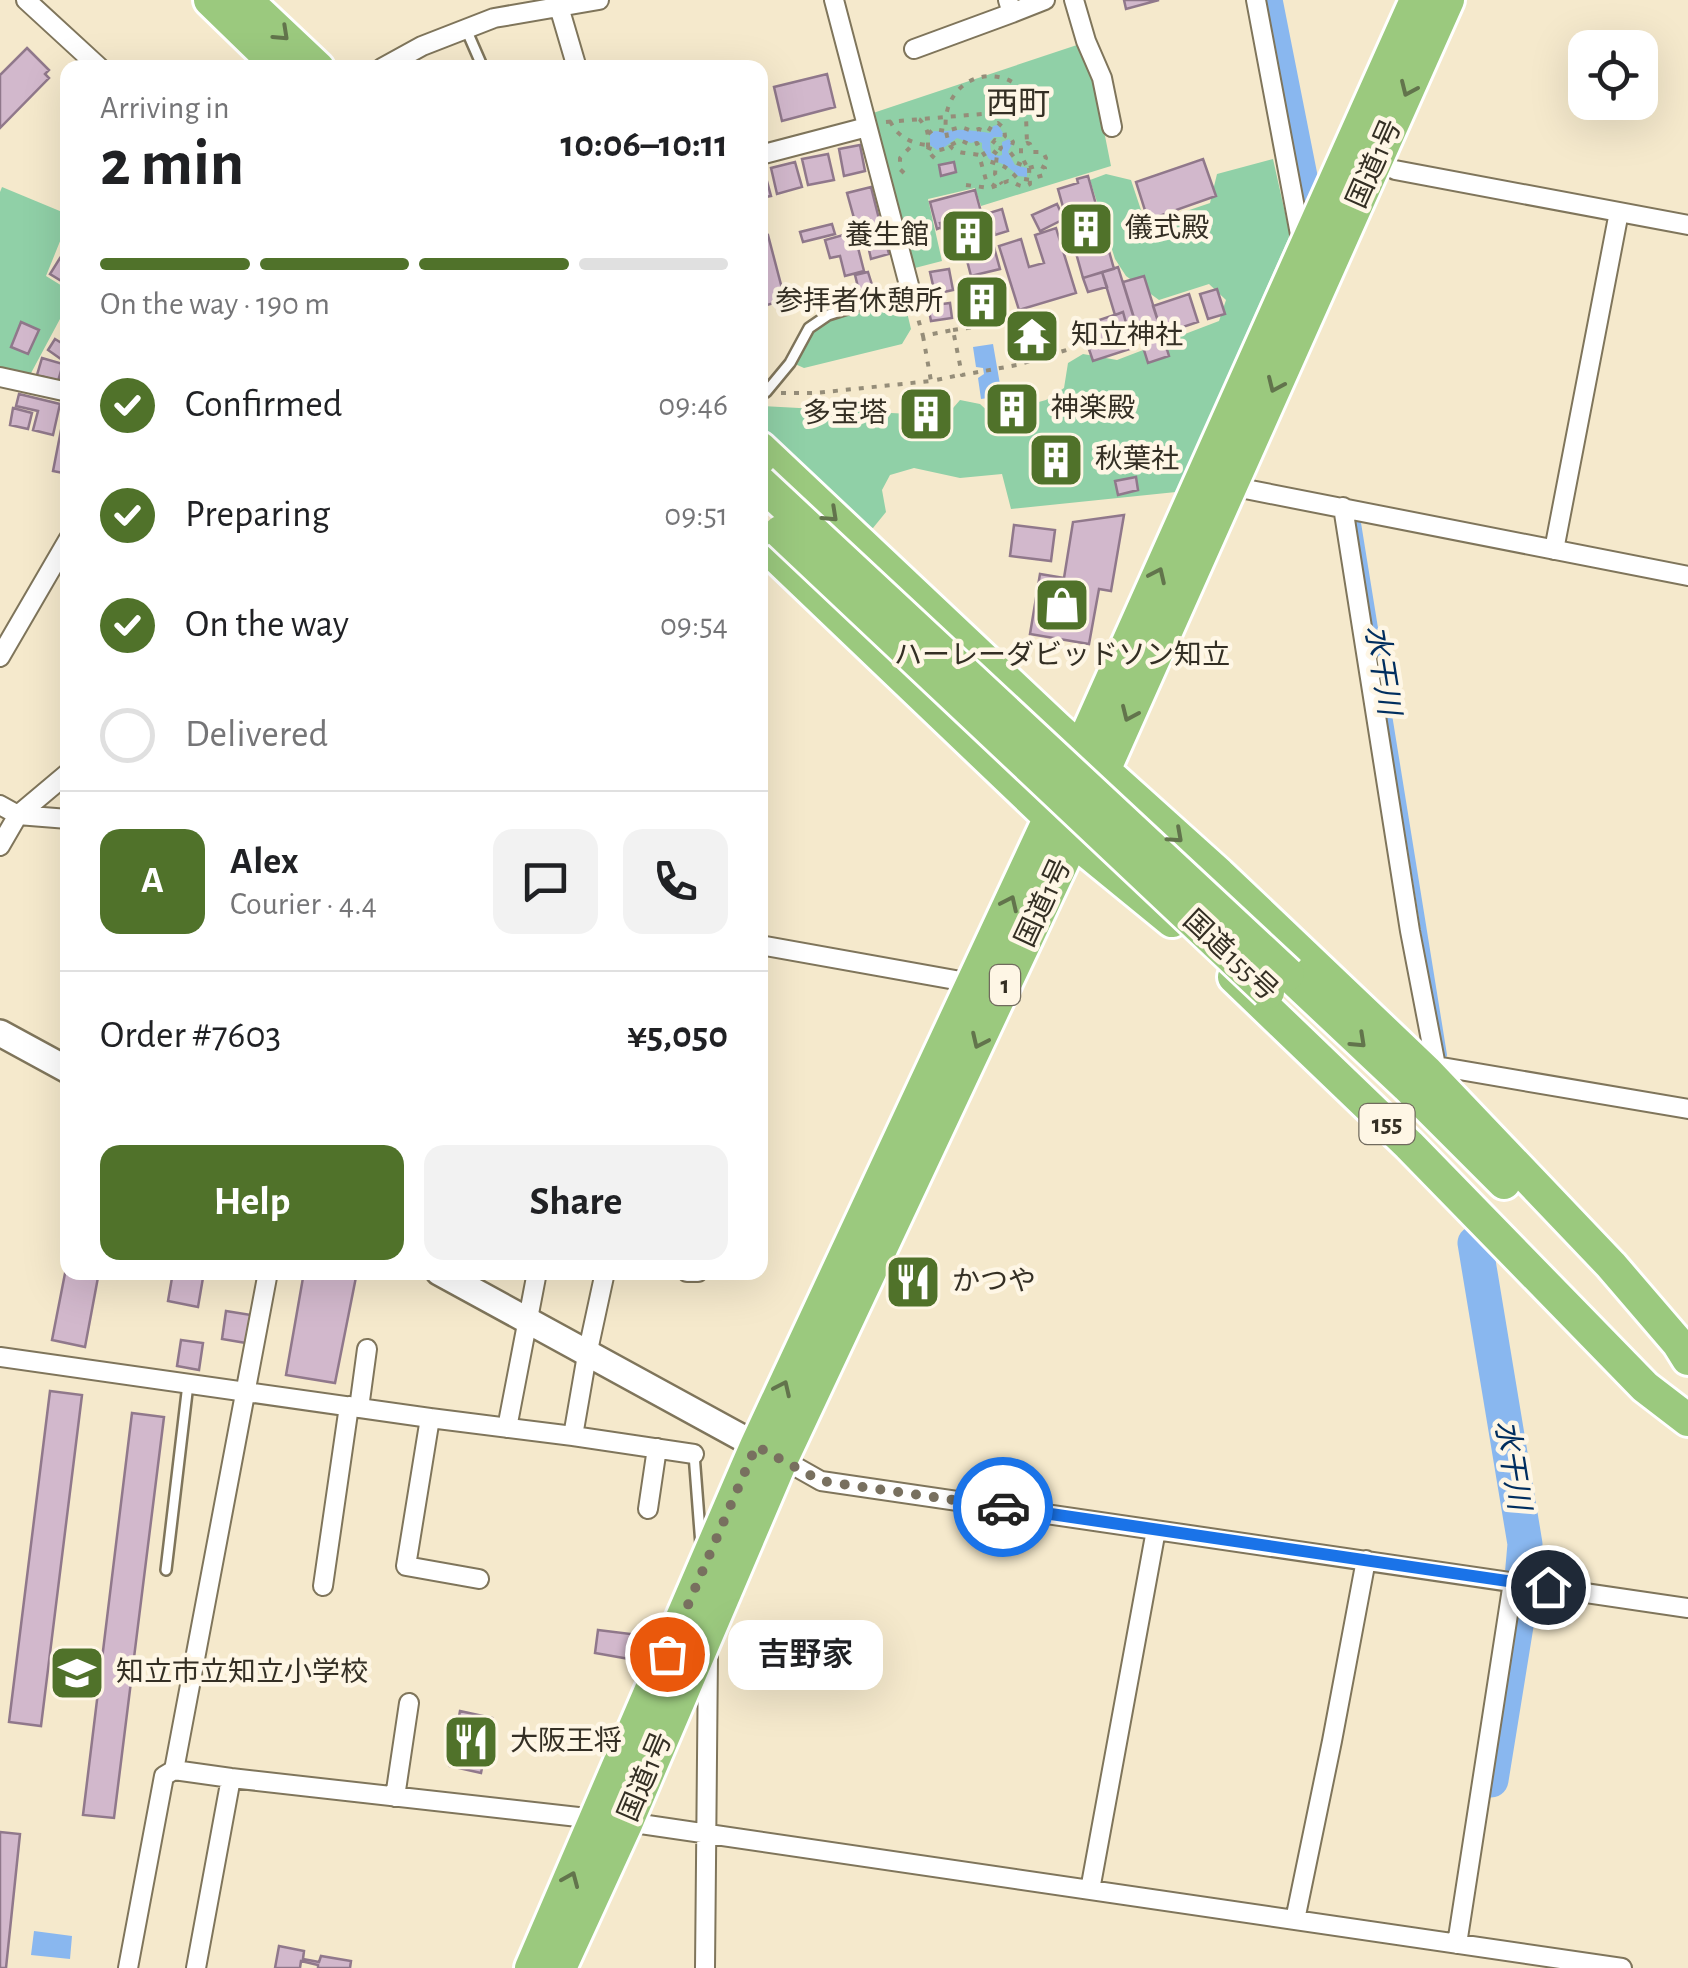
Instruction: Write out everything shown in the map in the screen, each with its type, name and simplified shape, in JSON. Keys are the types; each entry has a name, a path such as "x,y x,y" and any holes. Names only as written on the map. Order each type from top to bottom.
{"highway":[{"path":"210,0 272,60"},
{"path":"246,0 310,60"},
{"name":"国道1号","path":"560,1968 612,1821 972,983 1416,0"},
{"name":"国道1号","path":"531,1968 612,1821 708,1632 769,1453 1074,840 1448,0"},
{"name":"155","path":"768,456 1079,748 1431,1068 1611,1265 1688,1359"},
{"name":"国道155号","path":"768,490 1278,983 1688,1412"},
{"name":"国道155号","path":"768,520 1278,983 1407,1086 1554,1233 1688,1379"},
{"name":"155","path":"768,549 1074,840 1209,954 1409,1145 1645,1387 1688,1420"}],"street":[{"path":"26,0 91,60"},
{"path":"397,60 494,18 558,3 599,0"},
{"path":"834,0 910,289"},
{"path":"914,49 1010,6 1045,0"},
{"path":"1074,0 1102,78 1112,128"},
{"path":"1256,0 1303,249"},
{"path":"558,3 575,60"},
{"path":"768,153 867,127"},
{"path":"1395,170 1688,225"},
{"path":"1554,550 1620,212"},
{"path":"0,377 60,390"},
{"path":"1230,486 1688,576"},
{"path":"1342,508 1431,1068 1688,1109"},
{"path":"0,657 60,554"},
{"path":"0,846 18,814 60,779"},
{"path":"0,805 18,814 60,818"},
{"path":"768,946 972,983"},
{"path":"0,1034 60,1066"},
{"path":"174,1770 266,1280"},
{"path":"453,1280 821,1481 1688,1608"},
{"path":"508,1428 536,1280"},
{"path":"573,1436 603,1280"},
{"path":"323,1586 367,1349"},
{"path":"0,1357 694,1454"},
{"path":"430,1418 406,1566 479,1579"},
{"path":"648,1509 657,1448"},
{"path":"1090,1890 1156,1530"},
{"path":"1295,1920 1366,1560"},
{"path":"1457,1944 1513,1582"},
{"path":"704,1968 708,1632"},
{"path":"395,1796 409,1703"},
{"path":"128,1968 164,1776 174,1770 612,1821 1622,1968"},
{"path":"196,1968 231,1778"}],"lane":[{"path":"466,28 480,60"},
{"path":"768,387 790,363 809,328 828,315 910,289"},
{"path":"166,1570 188,1384"},
{"path":"694,1454 701,1548"}],"path":[{"path":"999,185 986,180 978,155 956,151 949,144 946,116 953,94 987,77 1001,78 1024,90 1027,143 1033,152 1042,152 1046,158 1044,175 1037,177 1015,162 1010,152 1012,138 1006,136"},
{"path":"867,127 890,121 1028,110"},
{"path":"920,119 928,134 927,146 938,161"},
{"path":"890,121 914,143 940,151 960,140 977,143 988,161 1010,169 1017,178 1043,165"},
{"path":"928,134 934,129 946,131 961,126 972,132 988,132 998,123 1006,136"},
{"path":"999,185 995,174 997,154 992,144 1006,136"},
{"path":"904,174 900,158 914,143"},
{"path":"966,185 1030,184 1020,151 1020,146 1027,143"},
{"path":"910,289 931,381"},
{"path":"923,336 1009,322 1017,365"},
{"path":"953,330 962,375"},
{"path":"768,392 816,393 931,381 1017,365 1073,348"}],"green space":[{"path":"1080,44 1094,81 1111,166 981,206 975,188 928,199 942,261 911,269 873,113"},
{"path":"1273,159 1290,235 1176,492 1011,509 1002,474 960,478 914,468 890,475 882,490 886,512 873,528 860,526 768,440 768,406 910,414 915,425 934,430 960,400 980,404 992,415 1046,400 1064,388 1068,363 1083,354 1117,360 1219,321 1226,300 1209,284 1159,300 1126,276 1115,259 1090,180 1106,174 1131,180 1143,216 1157,221 1210,203 1217,174"},
{"path":"2,187 60,211 60,241 46,276 60,285 60,319 30,375 0,367"},
{"path":"897,298 905,304 911,329 902,344 804,368 795,364 814,332 830,320"}],"water":[{"path":"998,125 1002,137 990,141 991,153 1002,155 1002,142 1009,139 1012,144 1008,152 1015,165 1027,168 1027,177 989,159 978,141 957,138 937,150 930,145 934,131 990,133"},
{"path":"993,344 1002,396 981,399 978,378 984,374 983,368 976,367 973,347"},
{"path":"34,1931 72,1936 70,1959 31,1955"}],"building":[{"path":"1124,0 1159,0 1126,9"},
{"path":"27,48 49,70 45,74 49,78 0,128 0,75"},
{"path":"827,74 835,107 782,121 774,87"},
{"path":"860,145 865,171 844,176 839,149"},
{"path":"828,154 834,180 808,185 802,159"},
{"path":"1203,159 1216,196 1148,220 1136,182"},
{"path":"795,162 802,187 777,194 771,168"},
{"path":"954,162 956,172 941,176 939,165"},
{"name":"儀式殿","path":"1088,176 1114,269 1083,278 1058,189"},
{"path":"871,187 880,223 857,229 847,193"},
{"path":"975,190 981,212 940,223 942,227 937,229 930,202"},
{"path":"1057,204 1064,219 1040,231 1032,215"},
{"path":"1002,209 1008,231 995,235 989,213"},
{"name":"養生館","path":"984,211 1000,269 971,276 963,245 948,249 940,223"},
{"path":"832,224 835,234 803,242 800,232"},
{"path":"882,228 889,254 871,259 865,232"},
{"path":"1056,228 1076,293 1019,310 999,246 1021,239 1029,267 1044,263 1035,235"},
{"path":"854,232 864,271 845,276 840,256 830,258 825,240"},
{"path":"768,235 785,300 768,305"},
{"path":"60,258 60,280 50,274"},
{"path":"1118,267 1140,338 1131,341 1123,312 1115,315 1102,272"},
{"path":"949,269 953,290 935,294 930,272"},
{"path":"868,272 873,288 859,291 855,275"},
{"path":"1102,272 1107,287 1088,292 1083,278"},
{"path":"1144,276 1169,356 1148,363 1123,282"},
{"path":"852,286 857,296 840,306 834,296"},
{"name":"参拝者休憩所","path":"1000,288 1003,311 964,316 960,293"},
{"path":"1217,289 1225,314 1208,319 1200,294"},
{"path":"1189,294 1198,322 1162,334 1153,306"},
{"path":"950,303 952,318 931,321 928,306"},
{"path":"1123,312 1133,348 1093,361 1081,326"},
{"path":"21,322 39,330 28,354 11,347"},
{"path":"55,339 60,342 60,358 48,350"},
{"path":"42,358 60,363 58,381 37,375"},
{"path":"19,394 60,404 53,435 33,430 38,411 16,406"},
{"name":"神楽殿","path":"1021,398 1024,417 1003,420 1000,401"},
{"name":"多宝塔","path":"934,404 936,422 919,424 917,406"},
{"path":"13,408 32,413 28,429 10,425"},
{"path":"60,435 60,472 53,471"},
{"name":"秋葉社","path":"1068,439 1068,479 1054,482 1042,443"},
{"path":"1136,477 1138,490 1118,495 1115,481"},
{"path":"1124,515 1111,591 1099,589 1089,644 1030,634 1040,574 1064,578 1073,522"},
{"path":"1014,525 1055,530 1051,561 1010,556"},
{"name":"かつや","path":"898,1264 934,1267 927,1301 891,1296"},
{"path":"64,1280 98,1280 85,1347 52,1340"},
{"path":"172,1280 203,1280 198,1307 168,1301"},
{"path":"303,1280 355,1280 335,1383 286,1375"},
{"path":"226,1311 251,1315 246,1343 222,1339"},
{"path":"181,1340 203,1343 199,1370 177,1366"},
{"path":"50,1391 82,1395 41,1726 9,1722"},
{"path":"132,1413 164,1417 114,1818 83,1815"},
{"path":"598,1630 639,1635 635,1660 595,1653"},
{"name":"大阪王将","path":"460,1711 492,1718 481,1773 450,1766"},
{"path":"0,1832 20,1834 6,1968 0,1968"},
{"path":"279,1946 304,1951 303,1959 319,1962 321,1956 351,1961 350,1968 318,1968 301,1961 300,1968 275,1968"}],"waterway":[{"name":"水干川","path":"1265,0 1307,212"},
{"name":"水干川","path":"1358,523 1444,1055"},
{"name":"水干川","path":"1475,1243 1525,1544 1520,1601 1491,1780"}],"way so far":[{"path":"667,1654 756,1446 821,1481 1003,1507"}],"place":[{"name":"儀式殿","path":"1086,229"},
{"name":"養生館","path":"968,236"},
{"name":"参拝者休憩所","path":"982,302"},
{"name":"知立神社","path":"1032,336"},
{"name":"神楽殿","path":"1012,409"},
{"name":"多宝塔","path":"926,414"},
{"name":"秋葉社","path":"1056,460"},
{"name":"ハーレーダビッドソン知立","path":"1062,605"},
{"name":"かつや","path":"913,1282"},
{"name":"吉野家","path":"667,1654"},
{"name":"知立市立知立小学校","path":"77,1673"},
{"name":"大阪王将","path":"471,1742"}],"district":[{"name":"西町","path":"1018,104"}],"route":[{"path":"1003,1507 1548,1587"}]}
